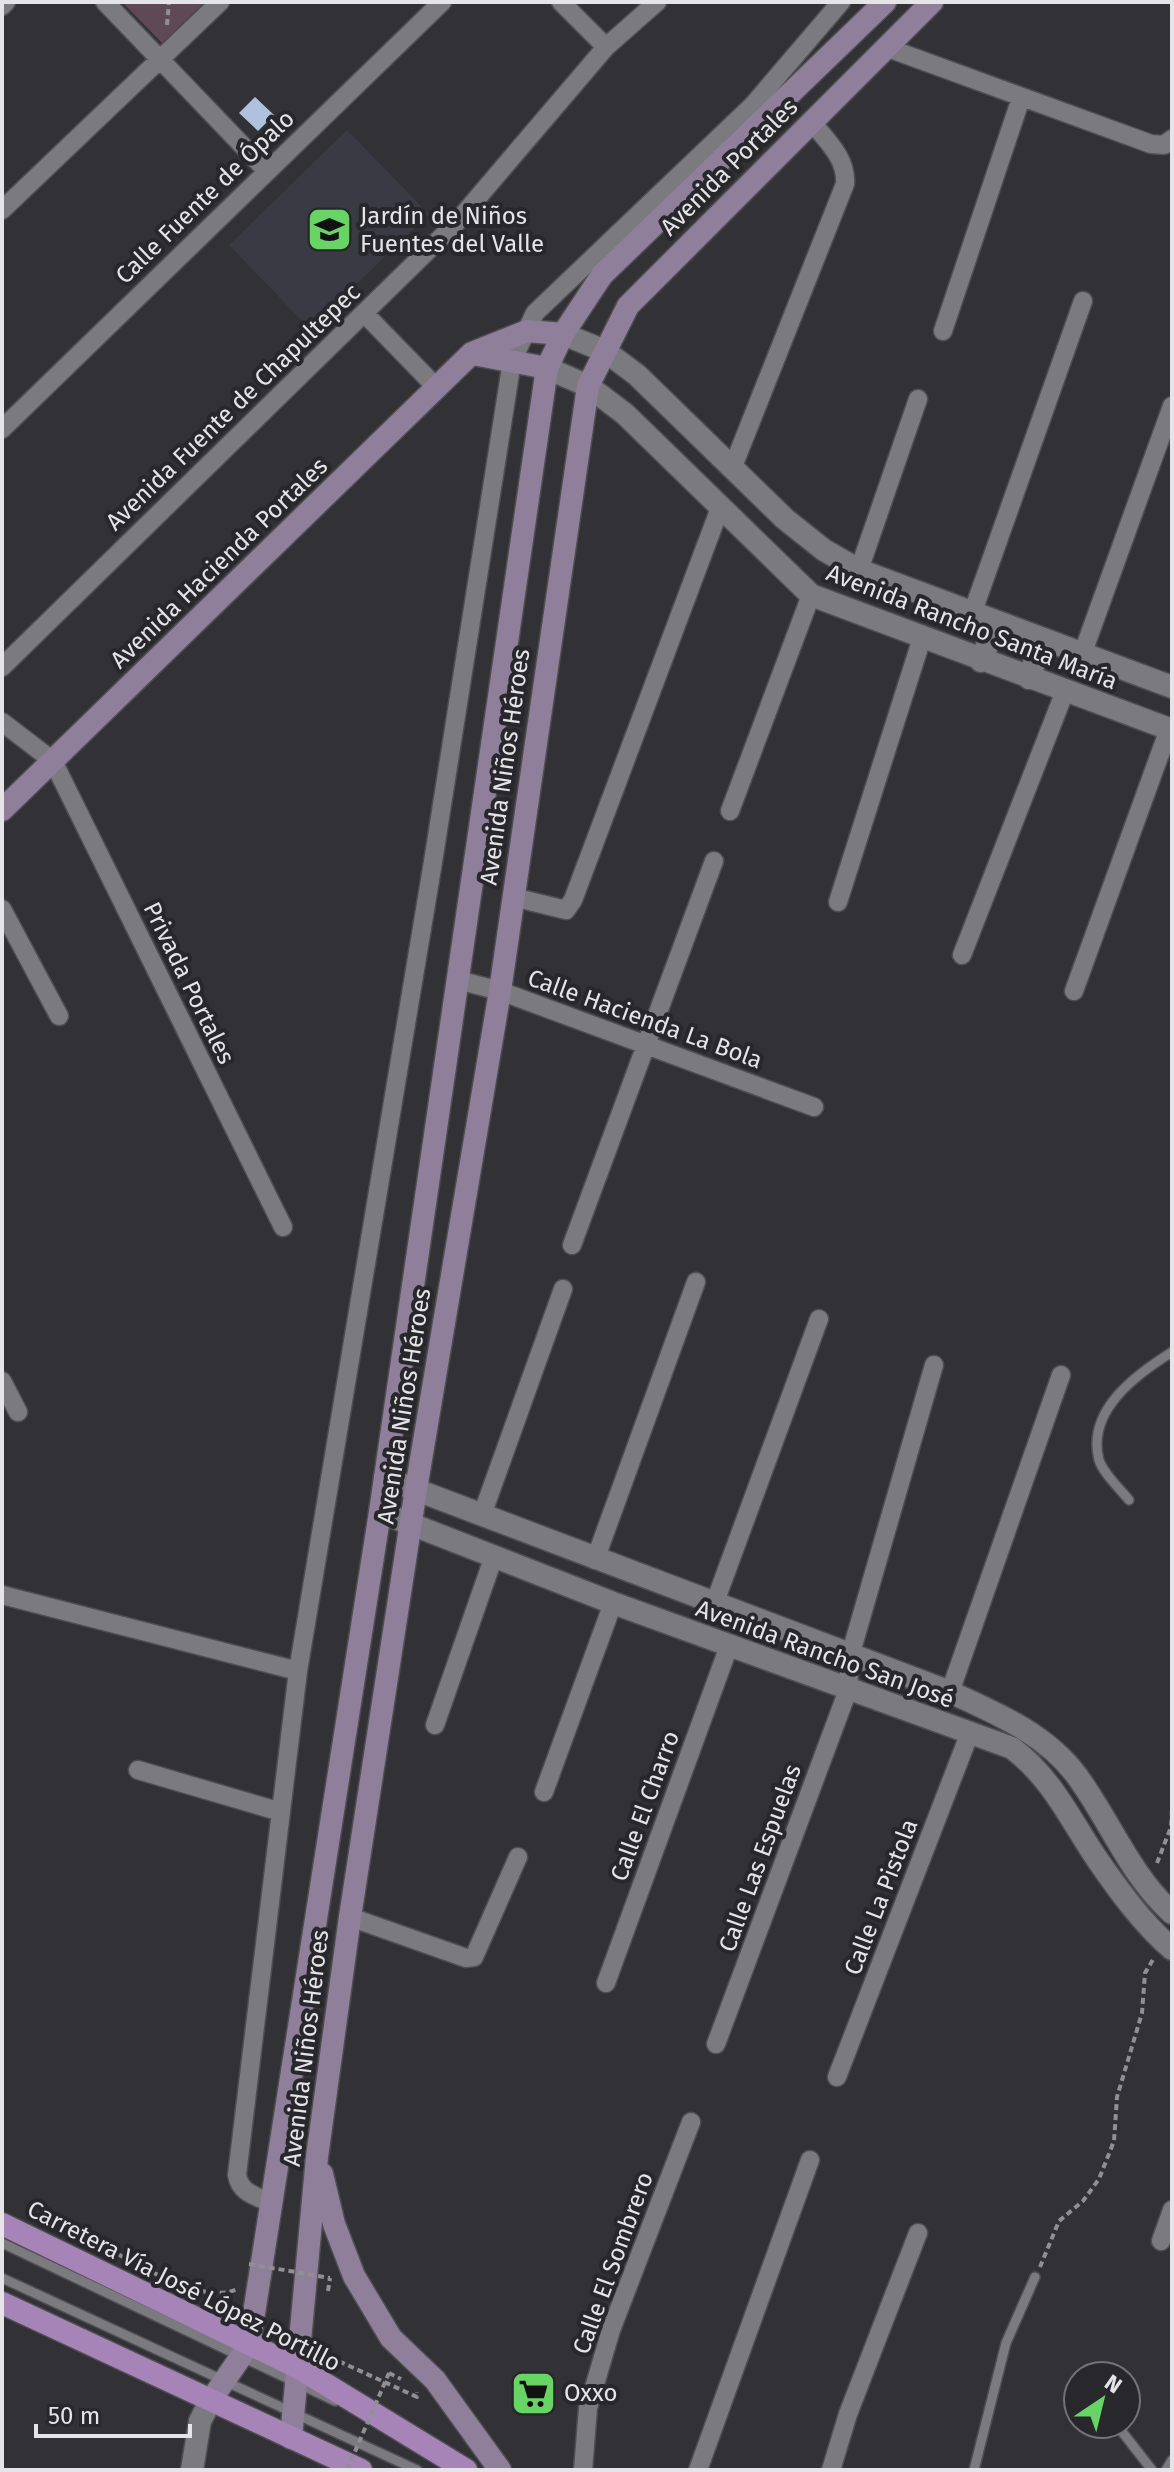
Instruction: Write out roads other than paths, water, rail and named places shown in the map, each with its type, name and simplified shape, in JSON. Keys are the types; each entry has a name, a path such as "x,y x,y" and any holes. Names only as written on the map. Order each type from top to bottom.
{"main road":[{"name":"Avenida Portales","path":"547,368 563,334 602,275 885,2"},
{"name":"Avenida Portales","path":"588,386 628,306 932,2"},
{"name":"Avenida Hacienda Portales","path":"2,810 472,353 527,331 563,334"},
{"path":"472,353 547,368"},
{"name":"Avenida Niños Héroes","path":"218,2391 246,2351 271,2203 380,1512 547,368"},
{"name":"Avenida Niños Héroes","path":"291,2438 317,2157 350,1917 410,1523 500,991 588,386"},
{"path":"317,2157 334,2224 354,2276 391,2338 435,2380 500,2470"},
{"name":"Carretera Vía José López Portillo","path":"2,2224 298,2376 466,2470"},
{"path":"2,2303 218,2391 291,2438 361,2470"}],"street":[{"path":"105,2 266,170"},
{"path":"2,210 220,2"},
{"name":"Calle Fuente de Ópalo","path":"2,429 442,2"},
{"path":"561,2 606,47"},
{"name":"Avenida Fuente de Chapultepec","path":"2,667 456,223 606,47 657,2"},
{"path":"271,2203 245,2191 238,2185 237,2175 298,1671 436,846 512,361 535,313 753,105 841,2"},
{"path":"885,47 1151,144 1164,145 1172,139"},
{"path":"943,331 1021,98"},
{"path":"732,469 845,184 846,170 811,121"},
{"path":"972,614 1083,301"},
{"path":"364,313 436,387"},
{"name":"Avenida Rancho Santa María","path":"563,334 605,351 637,375 785,519 824,550 859,570 1172,687"},
{"name":"Avenida Rancho Santa María","path":"547,368 588,386 625,414 811,595 1170,730"},
{"path":"859,570 918,399"},
{"path":"1082,655 1172,406"},
{"path":"513,897 566,910 573,900 720,508"},
{"path":"730,811 811,595"},
{"path":"981,661 996,623"},
{"path":"838,902 922,638"},
{"path":"1029,678 1042,640"},
{"path":"962,955 1065,691"},
{"path":"2,722 53,761"},
{"path":"1074,991 1170,730"},
{"name":"Privada Portales","path":"53,761 283,1227"},
{"path":"572,1245 714,861"},
{"path":"2,909 59,1016"},
{"name":"Calle Hacienda La Bola","path":"458,980 500,991 814,1107"},
{"path":"595,1560 696,1282"},
{"path":"482,1515 563,1289"},
{"path":"715,1602 819,1319"},
{"name":"Calle Las Espuelas","path":"716,2044 848,1690 850,1656 934,1365"},
{"path":"950,1692 1061,1375"},
{"path":"2,1381 18,1412"},
{"name":"Avenida Rancho San José","path":"385,1478 950,1692 1008,1718 1048,1745 1077,1776 1113,1840 1172,1913"},
{"name":"Avenida Rancho San José","path":"380,1512 613,1603 969,1735 1012,1748 1036,1766 1098,1860 1168,1946"},
{"path":"435,1725 494,1556"},
{"path":"2,1595 298,1671"},
{"path":"544,1792 613,1603"},
{"name":"Calle El Charro","path":"606,1983 729,1646"},
{"name":"Calle La Pistola","path":"837,2077 969,1735"},
{"path":"138,1770 281,1812"},
{"path":"350,1917 466,1958 474,1957 518,1857"},
{"name":"Calle El Sombrero","path":"583,2470 588,2408 611,2330 691,2122"},
{"path":"698,2470 810,2160"},
{"path":"1161,2241 1172,2210"},
{"path":"831,2470 848,2414 918,2233"},
{"path":"192,2470 200,2421 218,2391"}],"lane":[{"path":"1129,1500 1099,1461 1099,1433 1115,1395 1172,1352"},
{"path":"2,2243 246,2351"},
{"path":"974,2470 1006,2343 1035,2277"},
{"path":"2,2278 218,2391 292,2411 417,2470"},
{"path":"298,2376 480,2470"},
{"path":"1129,2440 1152,2470"},
{"path":"1166,2470 1172,2460"}],"place":[{"name":"Jardín de Niños Fuentes del Valle","path":"329,230"},
{"name":"Oxxo","path":"533,2393"}]}
